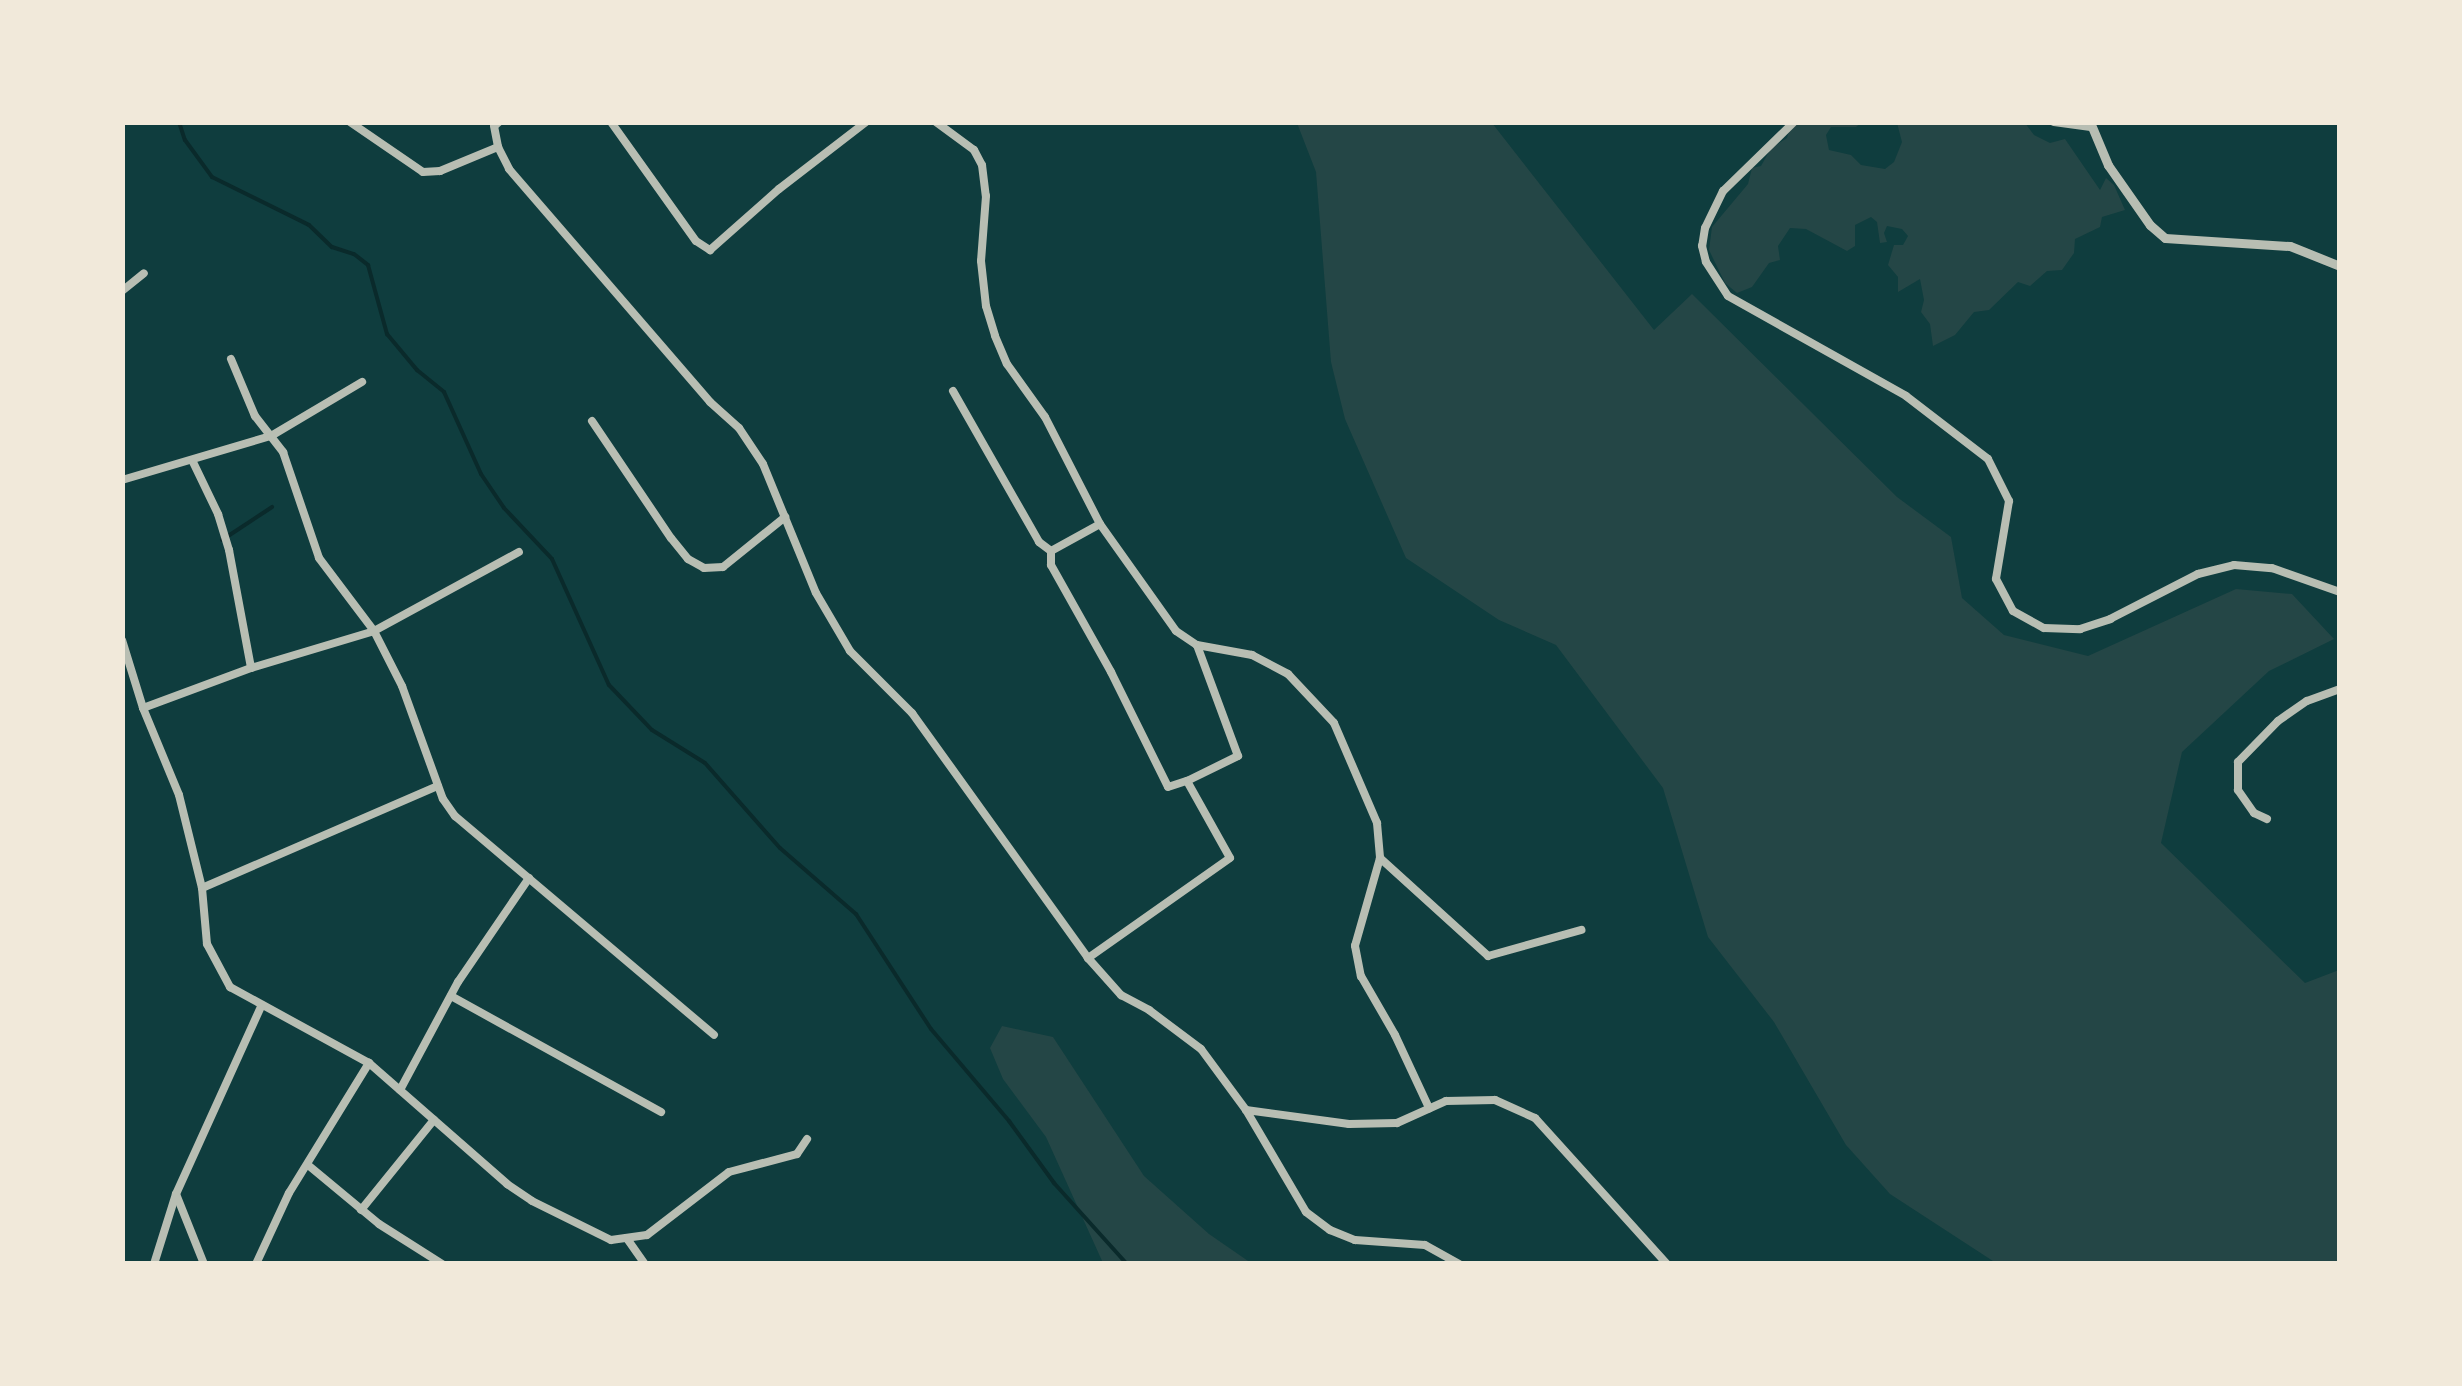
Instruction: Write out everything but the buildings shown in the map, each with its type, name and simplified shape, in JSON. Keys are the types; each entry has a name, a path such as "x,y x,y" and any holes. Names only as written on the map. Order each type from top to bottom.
{"street":[{"path":"350,122 423,172 440,171 498,147"},
{"path":"610,122 696,241 710,250 779,188 866,122"},
{"path":"936,122 974,150 982,164 986,196 981,261 986,306 995,336 1007,364 1045,417 1100,524 1176,630 1197,645 1252,655 1288,674 1334,723 1377,823 1380,858 1355,946 1362,976 1396,1035 1429,1108"},
{"path":"1794,122 1723,192 1705,228 1702,246 1706,262 1728,296 1906,396 1988,459 2009,501 1996,579 2013,612 2044,628 2080,628 2110,619 2198,574 2234,565 2272,568 2340,592"},
{"path":"2054,122 2090,125 2108,165 2150,225 2165,238 2290,246 2340,266"},
{"path":"496,124 498,147 509,169 710,402 739,428 762,464 816,592 850,651 912,713 1088,958 1121,996 1149,1010 1201,1050 1246,1110 1306,1212 1330,1230 1355,1240 1425,1245 1459,1264"},
{"path":"122,291 144,273"},
{"path":"231,359 255,416 288,465 319,558 374,631 402,686 438,786 455,816 714,1035"},
{"path":"122,480 270,436 362,382"},
{"path":"953,391 1024,522 1052,550 1051,565 1111,672 1168,787 1238,756 1197,645"},
{"path":"592,422 688,559 704,568 722,567 785,518"},
{"path":"193,462 230,550 251,668"},
{"path":"1052,550 1100,524"},
{"path":"144,708 251,668 374,631 519,552"},
{"path":"122,640 179,795 202,888 204,932 220,973 230,987 369,1063 532,1202 612,1240 647,1235 729,1172 797,1154 808,1139"},
{"path":"2268,820 2254,813 2238,790 2238,762 2278,720 2308,701 2340,689"},
{"path":"1088,958 1230,858 1187,781"},
{"path":"202,888 438,786"},
{"path":"1380,858 1488,956 1581,930"},
{"path":"400,1090 451,996 529,878"},
{"path":"451,996 662,1112"},
{"path":"154,1264 176,1194 261,1007"},
{"path":"256,1264 308,1165 369,1063"},
{"path":"1246,1110 1349,1124 1397,1122 1446,1101 1494,1100 1536,1118 1667,1264"},
{"path":"360,1210 434,1120"},
{"path":"308,1165 360,1210 442,1264"},
{"path":"176,1194 204,1264"},
{"path":"628,1240 645,1264"}],"shaded area":[{"path":"1297,123 1492,123 1654,330 1692,294 1897,497 1951,537 1962,598 2004,635 2088,656 2236,589 2292,594 2334,639 2269,671 2182,752 2161,843 2305,983 2339,970 2339,1263 1996,1263 1890,1194 1846,1145 1774,1022 1708,937 1663,788 1556,645 1499,620 1406,558 1345,419 1331,362 1316,172"},
{"path":"1791,123 1861,123 1856,127 1831,127 1826,135 1829,150 1851,155 1861,165 1885,169 1894,162 1902,142 1897,123 2025,123 2034,135 2050,143 2065,139 2100,190 2106,178 2114,185 2125,210 2102,217 2100,227 2075,239 2074,253 2062,270 2047,271 2030,286 2018,282 1989,310 1974,312 1955,335 1933,346 1930,324 1921,312 1924,300 1920,279 1898,292 1898,277 1888,265 1894,245 1903,245 1908,236 1902,229 1887,226 1887,242 1880,243 1877,222 1871,217 1855,225 1855,246 1847,251 1806,229 1790,228 1778,246 1780,260 1769,263 1752,287 1737,293 1725,283 1709,250 1712,227 1748,184 1752,168 1761,166 1771,148 1787,138"},
{"path":"1002,1026 1053,1037 1144,1176 1209,1234 1251,1263 1103,1263 1046,1137 1003,1079 990,1048"}],"waterway":[{"path":"179,122 185,140 212,177 309,225 332,247 354,254 368,265 387,334 417,370 444,392 481,474 504,508 552,559 609,685 652,730 705,763 780,848 856,914 931,1029 1009,1121 1054,1183 1127,1264"},
{"path":"222,540 272,507"}]}
